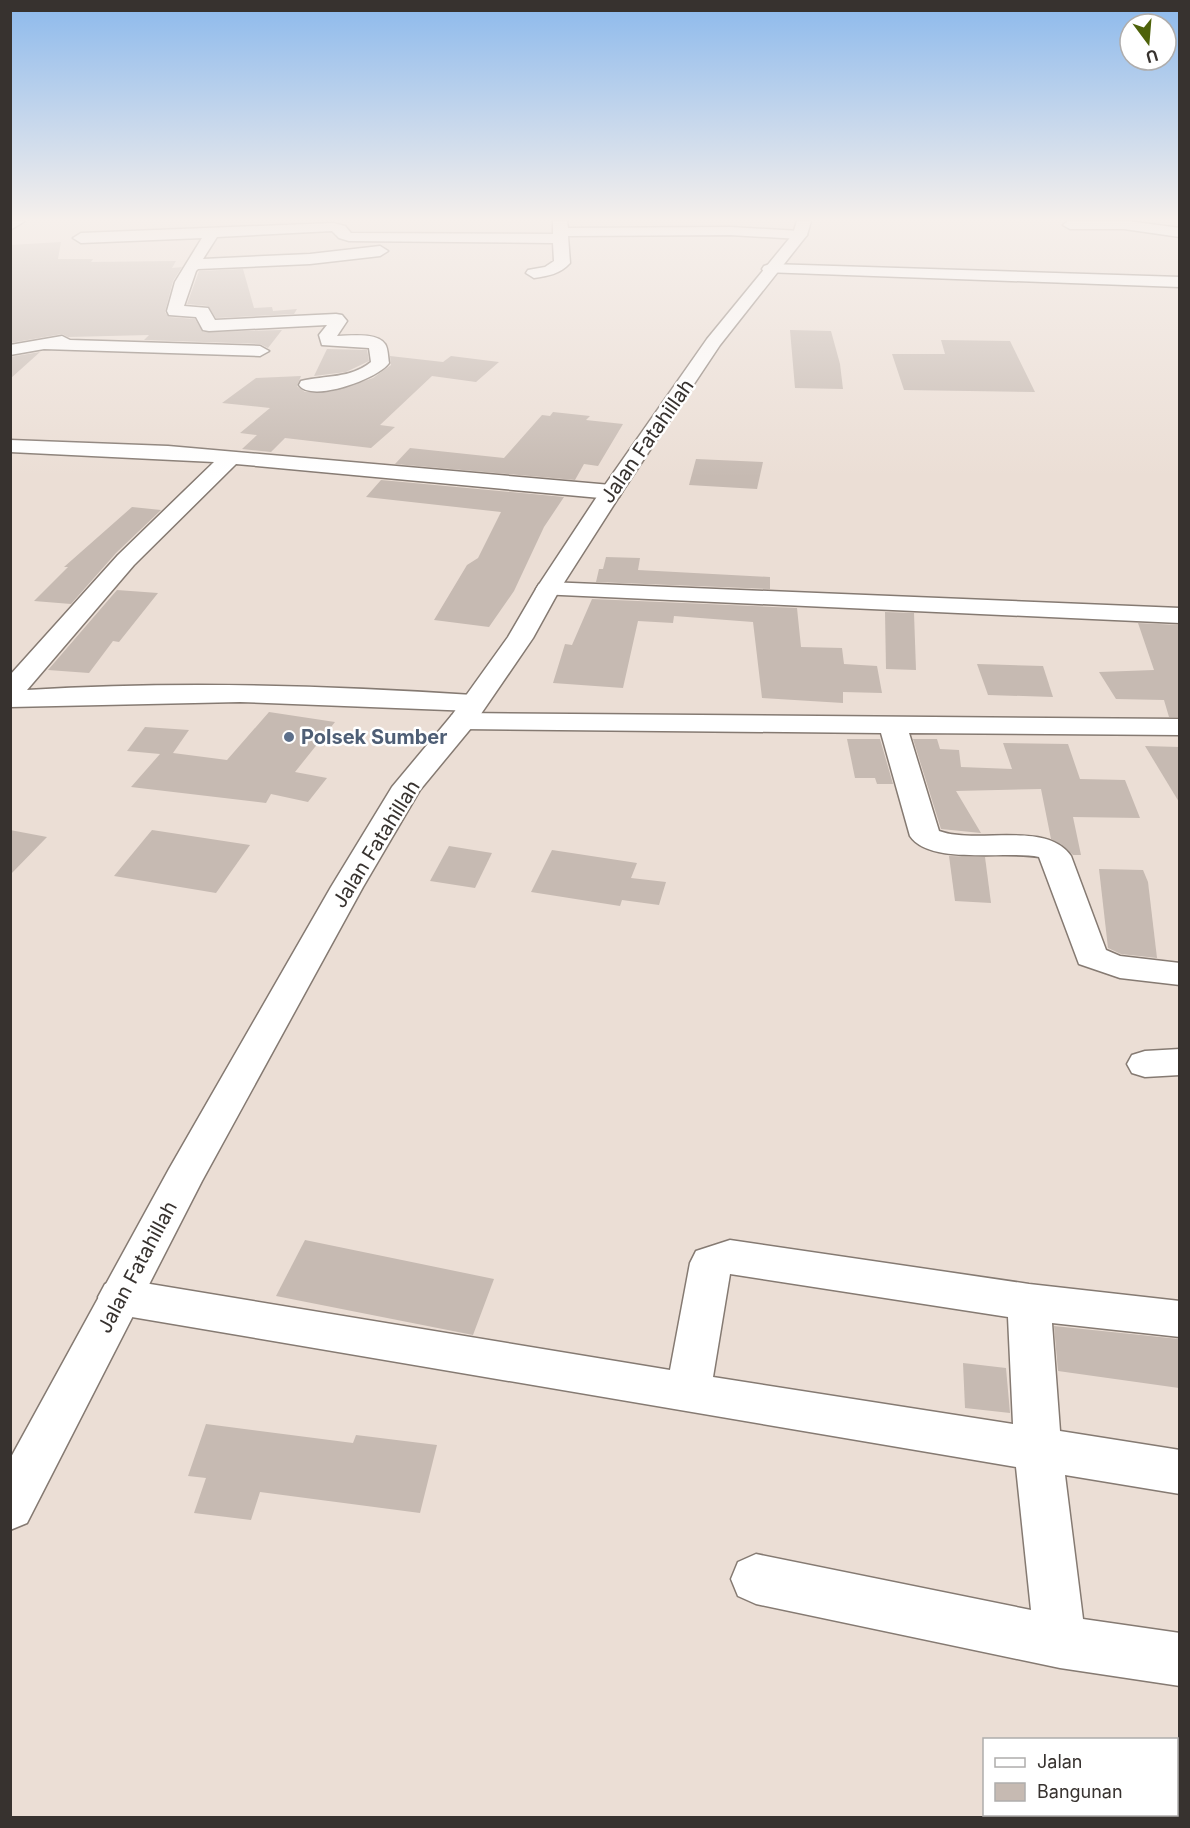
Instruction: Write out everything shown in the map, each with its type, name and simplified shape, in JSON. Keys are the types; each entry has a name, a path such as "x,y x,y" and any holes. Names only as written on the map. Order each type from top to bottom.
{"street":[{"path":"176,306 175,310 202,312 207,326 335,319 338,320 328,335 328,341 370,342 378,345 380,363 369,372 340,383 308,385"},
{"name":"Jalan Fatahillah","path":"10,1508 120,1297 347,887 407,787 468,712 520,638 548,589 611,492 741,306"},
{"path":"10,350 40,344 131,337"},
{"path":"40,344 260,351"},
{"path":"10,446 122,448 291,461 611,492"},
{"path":"10,692 126,560 231,458"},
{"path":"548,589 1179,616"},
{"path":"10,699 47,696 261,693 366,695 468,712 892,724 1179,728"},
{"path":"892,724 925,836 951,843 1050,850 1055,856 1090,956 1115,965 1179,974"},
{"path":"688,1393 711,1263 719,1258 730,1257 1029,1302 1179,1319"},
{"path":"120,1297 688,1393 1179,1472"},
{"path":"1029,1302 1038,1449 1060,1642"},
{"path":"756,1579 1060,1642 1179,1660"}],"building":[{"path":"10,306 166,306 165,312 169,317 195,319 203,332 282,330 268,348 260,344 144,340 149,335 68,337 62,334 10,343"},
{"path":"208,306 272,307 273,311 297,309 294,314 216,318"},
{"path":"790,330 831,331 840,364 843,389 795,388"},
{"path":"941,340 1010,341 1035,392 904,390 892,354 945,354"},
{"path":"327,349 367,350 369,361 346,372 314,376"},
{"path":"40,352 10,379 10,357"},
{"path":"390,356 443,362 451,356 499,362 476,382 432,376 380,425 395,427 371,448 285,438 271,452 242,449 257,435 240,433 270,408 222,403 256,378 301,376 297,386 305,392 330,392 373,378 391,365"},
{"path":"553,412 590,416 586,420 623,424 598,466 584,464 575,480 395,464 410,448 504,458 542,415 550,416"},
{"path":"696,459 763,462 757,489 689,485"},
{"path":"381,480 564,497 544,527 514,591 489,627 434,620 467,565 478,558 501,512 366,497"},
{"path":"132,507 161,510 116,553 71,604 34,601 68,567 64,567"},
{"path":"606,557 640,558 638,570 770,577 770,589 596,582 599,569 603,569"},
{"path":"117,590 158,593 119,642 113,641 89,673 48,670"},
{"path":"592,599 797,608 801,647 842,648 844,664 877,666 882,693 843,692 843,703 762,698 753,622 674,616 673,623 638,621 623,688 553,683 565,644 572,645"},
{"path":"885,612 914,613 916,670 886,669"},
{"path":"1138,623 1179,625 1179,717 1169,717 1164,700 1116,699 1099,672 1154,670"},
{"path":"977,664 1043,666 1053,697 988,695"},
{"path":"269,712 335,722 295,772 327,778 308,802 271,794 266,803 131,787 160,754 127,751 145,727 189,730 173,753 227,760"},
{"path":"847,739 880,739 893,784 877,784 875,778 855,778"},
{"path":"913,739 937,739 940,749 959,750 961,767 1012,769 1003,743 1068,744 1080,779 1125,780 1140,818 1073,817 1081,855 1073,855 1061,844 1051,839 1041,789 956,791 981,833 941,829"},
{"path":"1145,746 1179,747 1179,802"},
{"path":"10,830 47,837 10,875"},
{"path":"152,830 250,845 216,893 114,876"},
{"path":"449,846 492,853 475,888 430,881"},
{"path":"552,850 637,863 631,878 666,882 659,905 622,900 620,906 531,892"},
{"path":"949,856 985,857 991,903 955,901"},
{"path":"1099,869 1143,870 1148,882 1157,958 1121,954 1108,948"},
{"path":"305,1240 494,1279 473,1335 276,1296"},
{"path":"1054,1326 1179,1339 1179,1388 1058,1371"},
{"path":"963,1363 1006,1368 1010,1413 965,1408"},
{"path":"206,1424 353,1443 356,1435 437,1445 420,1513 260,1492 251,1520 194,1513 206,1478 188,1476"}],"place":[{"name":"Polsek Sumber","path":"289,737"}]}
